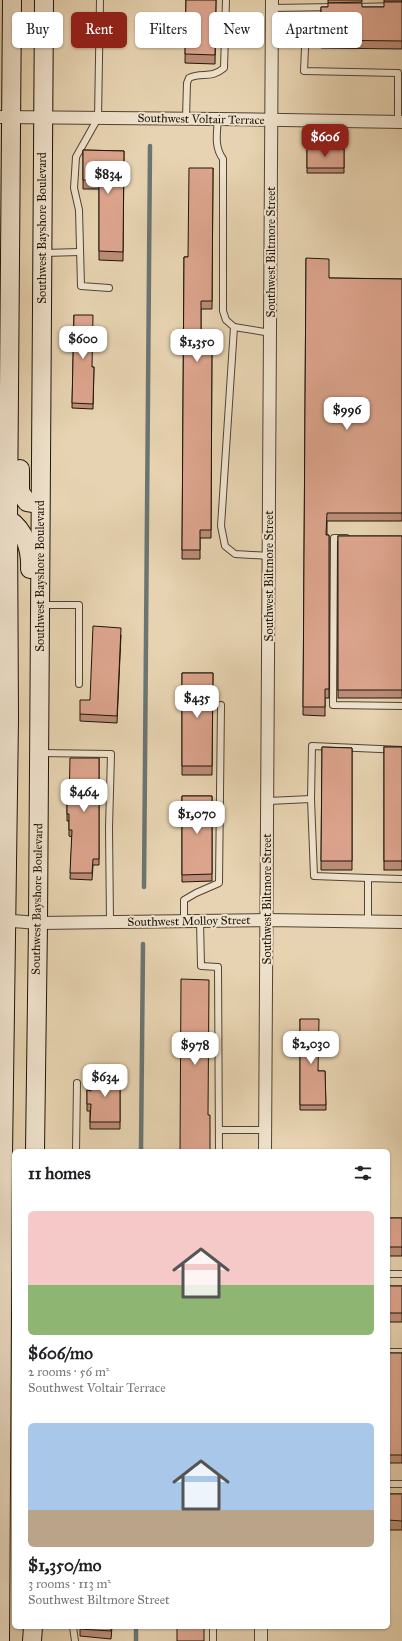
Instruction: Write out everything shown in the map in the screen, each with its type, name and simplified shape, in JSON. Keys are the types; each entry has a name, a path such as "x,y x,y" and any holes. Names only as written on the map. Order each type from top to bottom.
{"main road":[{"path":"0,1641 5,1326 2,1122 4,519 10,354 5,319 6,117 12,0"},
{"name":"Southwest Bayshore Boulevard","path":"35,1149 38,923 44,0"},
{"path":"10,354 21,368 20,492 27,502 40,504"},
{"path":"4,519 17,524 31,555 28,666 39,680"},
{"path":"3,1155 12,1172"},
{"path":"32,1641 33,1629"}],"street":[{"name":"Southwest Biltmore Street","path":"265,1149 272,4"},
{"name":"Southwest Voltair Terrace","path":"6,117 218,118 400,122"},
{"name":"Southwest Molloy Street","path":"3,920 38,923 267,920 402,922"},
{"path":"261,1629 261,1641"}],"lane":[{"path":"100,0 98,118 76,157 74,188 79,210 81,286 109,288"},
{"path":"186,118 189,78 192,76 214,75 224,68 226,0"},
{"path":"272,4 374,3 402,6"},
{"path":"305,48 304,71 398,73 400,122"},
{"path":"218,118 216,145 218,152 223,159 223,311 226,320 234,327 271,332"},
{"path":"42,253 80,252"},
{"path":"234,327 221,526 225,546 235,554 269,556"},
{"path":"352,538 334,538 333,705 402,706"},
{"path":"39,605 79,605 79,684"},
{"path":"184,921 184,900 219,883 221,705"},
{"path":"402,750 312,746 311,799 314,876 402,879"},
{"path":"38,752 111,754 109,828 110,922"},
{"path":"268,801 311,799"},
{"path":"368,878 368,921"},
{"path":"200,921 201,966 218,967 219,1149"},
{"path":"76,1084 76,1149"},
{"path":"219,1130 265,1130"},
{"path":"390,1274 402,1274"},
{"path":"390,1352 402,1352"},
{"path":"390,1484 402,1484"},
{"path":"73,1629 75,1641"},
{"path":"212,1641 213,1629"}],"building":[{"path":"186,0 216,0 216,12 209,12 209,48 215,48 215,55 185,54 185,48 201,48 201,12 186,12"},
{"path":"384,2 402,2 402,41 362,41 362,12 321,12 321,7 328,7 328,3 362,3 362,7 384,7"},
{"path":"307,148 344,149 344,168 307,168"},
{"path":"83,150 124,151 123,252 99,251 99,180 83,180"},
{"path":"189,168 213,168 212,301 201,301 201,339 212,340 211,530 200,530 200,550 182,550 184,257 188,257"},
{"path":"306,258 329,259 329,278 402,279 402,513 327,513 326,535 329,535 329,689 325,689 325,707 303,707"},
{"path":"74,315 93,315 93,404 72,403"},
{"path":"338,536 402,536 402,690 338,690"},
{"path":"93,626 121,628 117,716 80,714 80,700 90,700"},
{"path":"182,673 213,673 212,766 182,766"},
{"path":"322,747 352,748 352,861 321,861"},
{"path":"384,747 402,747 402,861 384,861"},
{"path":"70,758 99,758 99,859 93,859 92,873 70,873 72,830 69,830 67,803 69,803"},
{"path":"182,796 212,796 212,874 182,875"},
{"path":"181,979 209,980 208,1115 210,1115 210,1149 180,1149"},
{"path":"300,1019 319,1019 318,1071 325,1071 326,1105 300,1105"},
{"path":"91,1073 120,1073 120,1122 90,1122 91,1104 87,1104 87,1090 91,1091"},
{"path":"390,1218 402,1218 402,1247 390,1247"},
{"path":"390,1286 402,1286 402,1313 390,1313"},
{"path":"390,1353 402,1353 402,1455 390,1455"},
{"path":"390,1494 402,1494 402,1521 390,1520"},
{"path":"80,1629 111,1629 111,1631"},
{"path":"177,1629 204,1629 204,1641 177,1641"}],"waterway":[{"path":"144,887 150,146"},
{"path":"141,1149 143,944"},
{"path":"136,1629 136,1641"}]}
